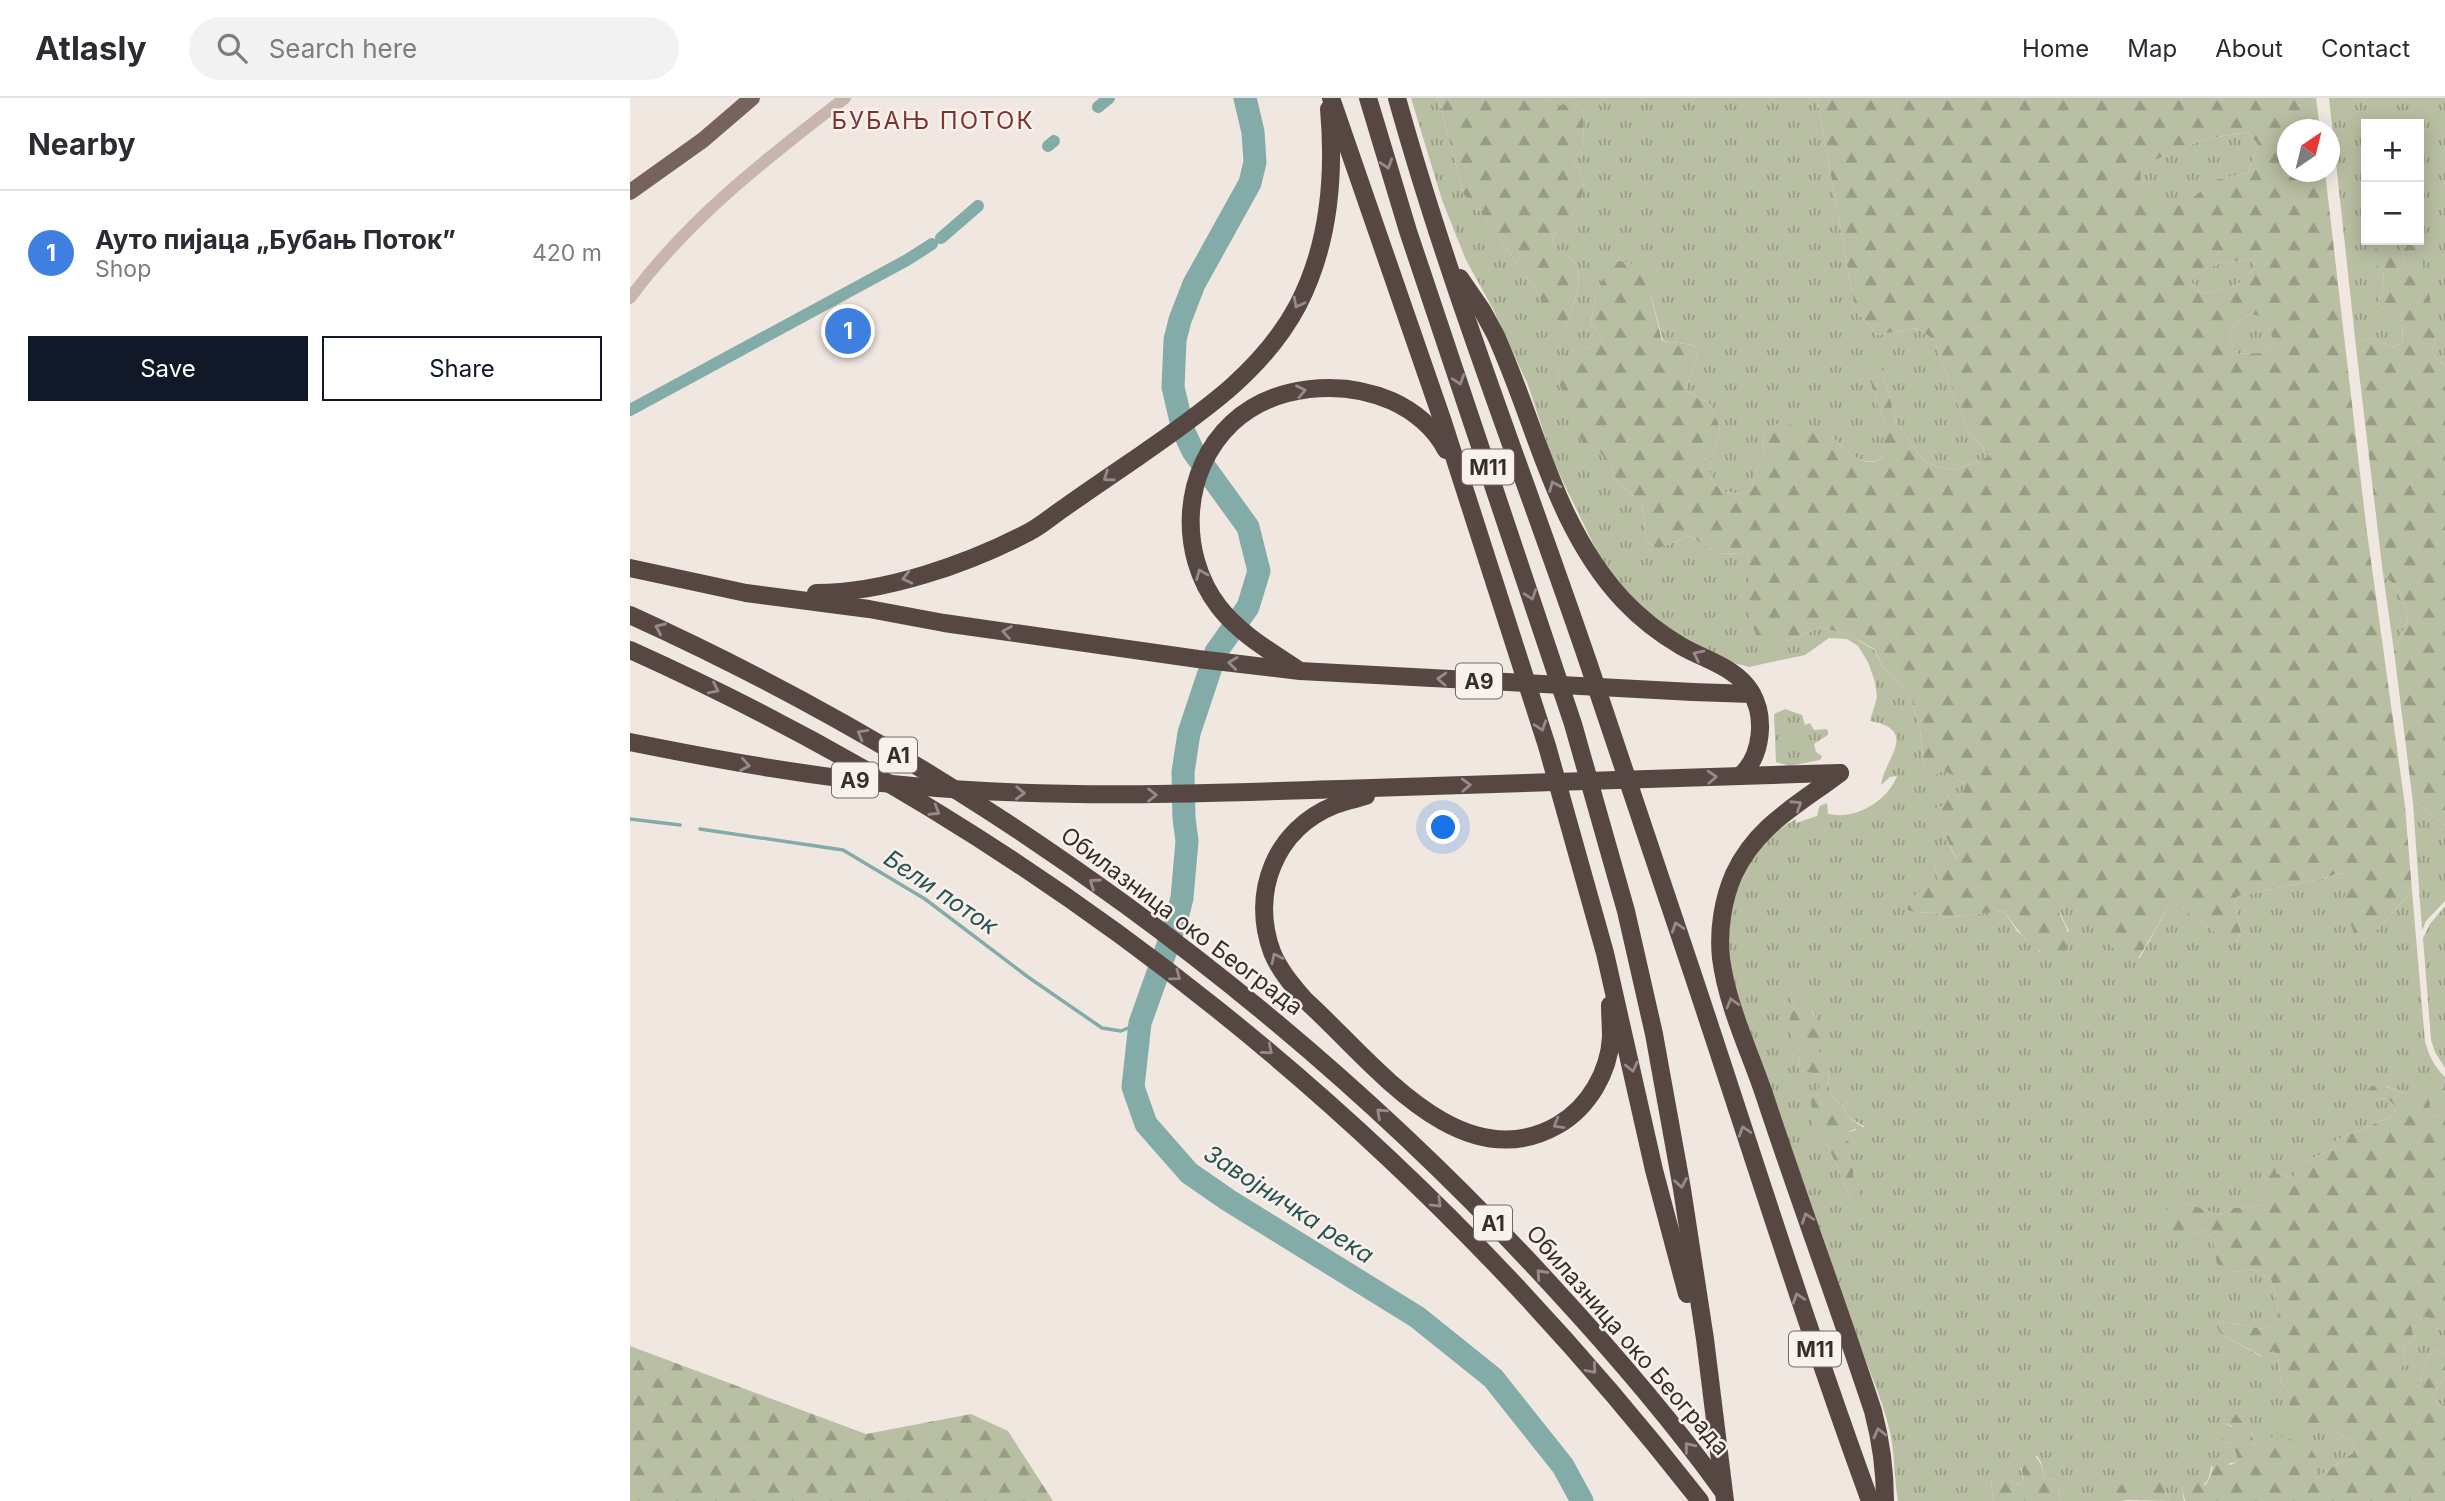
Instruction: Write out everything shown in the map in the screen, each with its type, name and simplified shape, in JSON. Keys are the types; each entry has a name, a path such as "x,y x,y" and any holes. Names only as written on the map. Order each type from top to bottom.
{"highway":[{"path":"746,593 852,591 933,572 976,557 1030,531 1164,439 1239,382 1285,327 1308,285 1323,240 1328,208 1331,144 1329,98"},
{"path":"1329,98 1459,475 1547,746 1605,953 1654,1170 1686,1291 1705,1339 1725,1501"},
{"name":"M11","path":"1368,98 1408,231 1557,672 1606,836 1654,1034 1705,1339"},
{"name":"M11","path":"1397,98 1449,263 1694,976 1802,1312 1870,1501"},
{"path":"1449,263 1482,310 1495,334 1556,492 1595,565 1624,600 1650,625 1684,648 1731,671 1752,694 1757,710 1758,748 1748,769 1741,775"},
{"path":"1300,671 1257,642 1231,620 1207,589 1195,559 1190,531 1194,490 1210,451 1226,430 1263,403 1305,390 1336,388 1366,392 1397,404 1424,423 1440,438 1459,475"},
{"name":"A9","path":"630,568 746,593 1134,650 1300,671 1752,694"},
{"name":"Обилазница око Београда","path":"630,615 743,668 873,740 1018,832 1223,977 1346,1082 1487,1217 1628,1372 1731,1501"},
{"name":"Обилазница око Београда","path":"630,650 742,703 905,793 1016,862 1136,946 1215,1007 1343,1115 1485,1251 1596,1373 1700,1501"},
{"name":"A9","path":"630,742 773,769 885,783 966,790 1140,795 1840,773 1776,818 1760,833 1744,855 1725,901 1721,926 1721,957 1738,1024 1873,1411 1881,1442 1885,1501"},
{"path":"1398,788 1336,804 1308,820 1284,844 1270,870 1263,902 1263,920 1272,953 1280,968 1305,1000 1393,1085 1447,1123 1477,1137 1517,1139 1535,1135 1565,1121 1590,1096 1608,1060 1611,1035 1605,953"}],"main road":[{"path":"630,192 703,140 752,98"}],"street":[{"path":"630,298 701,215 771,154 845,98"}],"green space":[{"path":"1411,98 1438,98 1464,195 1484,216 1539,295 1552,327 1565,327 1578,286 1577,269 1568,256 1557,249 1552,239 1581,201 1584,182 1573,160 1584,145 1583,110 1574,103 1558,107 1545,98 1817,98 1855,309 1877,335 1917,328 1934,340 1967,429 1990,456 1956,470 1938,467 1923,460 1897,424 1881,367 1869,378 1884,423 1884,456 1868,462 1860,459 1852,455 1826,430 1763,436 1764,449 1751,489 1741,494 1725,492 1713,483 1709,471 1720,427 1709,403 1685,391 1698,352 1694,345 1663,341 1650,291 1658,272 1617,260 1601,282 1594,305 1591,323 1602,338 1591,347 1565,355 1557,378 1569,405 1612,468 1617,483 1641,501 1647,541 1657,549 1690,536 1716,553 1747,554 1752,570 1747,592 1785,642 1821,627 1851,636 1874,650 1883,667 1911,697 1920,730 1924,765 1929,773 1935,775 1944,770 1966,785 1962,793 1949,798 1948,794 1944,806 1931,820 1946,837 1956,859 1935,866 1938,881 1917,913 1933,912 1945,918 2004,911 2017,931 2040,952 2069,931 2057,907 2059,902 2065,900 2139,959 2170,904 2176,904 2230,943 2236,943 2241,933 2234,900 2238,896 2326,878 2338,873 2344,875 2378,929 2412,891 2425,1041 2432,1060 2445,1077 2444,1109 2437,1116 2428,1114 2407,1094 2385,1086 2375,1098 2388,1099 2396,1107 2395,1115 2336,1140 2334,1148 2303,1163 2293,1178 2276,1173 2268,1159 2260,1163 2260,1171 2268,1180 2261,1184 2265,1205 2234,1208 2219,1215 2187,1203 2194,1234 2203,1230 2213,1240 2232,1272 2253,1269 2271,1280 2278,1302 2277,1324 2263,1329 2220,1321 2216,1326 2221,1334 2262,1357 2273,1351 2278,1357 2281,1382 2328,1428 2355,1443 2353,1453 2316,1478 2270,1439 2263,1449 2254,1445 2251,1431 2235,1413 2223,1422 2232,1427 2232,1433 2222,1438 2222,1442 2230,1443 2236,1451 2237,1462 2211,1467 2206,1483 2182,1488 2184,1501 2170,1501 2164,1490 2121,1500 2128,1501 2060,1501 2059,1485 2055,1480 2044,1477 2037,1456 2020,1468 2024,1479 2021,1484 2015,1485 2003,1474 1991,1481 1993,1501 1898,1501 1887,1419 1744,1020 1729,947 1729,922 1735,890 1759,849 1796,819 1796,823 1817,816 1820,806 1827,803 1828,814 1838,815 1859,811 1878,801 1886,794 1897,776 1890,777 1881,785 1896,738 1893,731 1885,725 1870,721 1877,697 1875,682 1868,662 1858,646 1847,639 1829,638 1805,655 1749,667 1727,661 1661,626 1628,596 1602,562 1553,461 1528,385 1493,309 1466,260 1442,200","holes":["1794,991 1815,1015 1818,1051 1828,1066 1829,1091 1833,1098 1843,1105 1848,1117 1865,1127 1846,1133 1851,1199 1828,1146 1812,1125 1821,1082 1817,1074 1800,1071 1798,1049 1790,1023 1795,1006 1789,997 1790,993"]},
{"path":"1438,98 1545,98 1558,106 1574,103 1583,110 1584,145 1573,160 1584,182 1581,201 1552,239 1557,249 1574,262 1579,278 1565,327 1551,327 1539,295 1484,216 1464,195"},
{"path":"1817,98 2316,98 2319,119 2277,119 2277,182 2326,182 2366,525 2405,806 2412,891 2378,929 2361,941 2355,938 2344,899 2348,883 2344,875 2338,873 2326,878 2238,896 2234,900 2241,933 2236,943 2230,943 2176,904 2170,904 2138,959 2126,961 2065,900 2059,902 2059,908 2067,929 2068,942 2065,951 2052,954 2042,952 2029,943 2004,911 1945,918 1933,912 1917,913 1908,910 1907,904 1917,893 1938,881 1935,866 1940,859 1956,858 1946,837 1931,820 1937,807 1944,805 1936,795 1944,790 1949,797 1962,793 1966,785 1944,770 1935,775 1929,774 1924,765 1920,730 1911,697 1883,667 1874,649 1851,636 1821,627 1785,642 1759,641 1747,604 1751,571 1747,554 1716,553 1690,536 1657,549 1647,541 1641,501 1617,483 1612,468 1600,452 1586,452 1557,378 1565,354 1591,347 1602,338 1591,323 1592,313 1601,282 1616,260 1658,271 1664,287 1650,291 1662,341 1694,345 1698,352 1685,391 1709,403 1720,427 1709,471 1713,483 1725,492 1741,494 1751,489 1764,449 1763,435 1778,423 1826,430 1860,460 1876,461 1884,456 1884,423 1869,378 1869,366 1873,363 1881,367 1897,424 1923,460 1938,467 1956,470 1990,456 1967,429 1934,340 1917,328 1877,335 1855,309","holes":["2248,132 2258,145 2248,173 2215,180 2187,202 2155,202 2141,182 2140,166 2205,139","2252,259 2256,267 2236,286 2202,294 2191,282 2196,275 2210,267","2250,314 2265,317 2275,345 2260,353 2238,354 2228,339 2235,324"]},
{"path":"2329,98 2445,98 2445,366 2432,353 2436,338 2402,246 2405,260 2383,272 2384,284 2378,303 2391,316 2402,321 2403,343 2394,347 2372,338 2361,340 2356,347 2338,182 2340,119 2331,119"},
{"path":"2248,132 2258,145 2248,173 2215,180 2187,202 2154,202 2141,182 2139,166 2205,139"},
{"path":"2412,245 2420,251 2436,338 2432,353 2445,366 2445,825 2413,803 2394,651 2408,619 2400,591 2383,574 2356,347 2361,340 2372,338 2394,347 2403,343 2402,321 2391,316 2378,303 2384,284 2383,272 2369,257 2375,249 2383,247 2398,262 2405,260 2402,246"},
{"path":"2252,259 2256,267 2236,286 2202,294 2191,282 2196,275 2210,267"},
{"path":"2250,314 2265,316 2275,345 2260,353 2238,354 2228,339 2235,324"},
{"path":"2383,574 2400,591 2408,619 2394,651"},
{"path":"1785,709 1802,715 1805,725 1810,723 1814,730 1828,731 1828,735 1814,744 1816,752 1822,756 1820,760 1790,766 1776,762 1774,714"},
{"path":"2413,803 2445,825 2445,901 2426,921 2422,930"},
{"path":"2445,906 2445,1068 2431,1040 2423,938 2430,924"},
{"path":"1794,991 1816,1018 1819,1026 1821,1034 1818,1051 1824,1056 1828,1066 1829,1091 1833,1098 1843,1105 1848,1117 1867,1130 1863,1133 1855,1129 1846,1133 1846,1139 1853,1147 1848,1159 1853,1165 1853,1181 1860,1192 1861,1200 1858,1203 1851,1199 1828,1146 1812,1125 1811,1098 1818,1090 1820,1082 1817,1074 1800,1071 1799,1068 1798,1049 1790,1023 1795,1006 1789,997"},
{"path":"2439,1085 2445,1085 2445,1330 2429,1327 2429,1318 2423,1316 2412,1330 2414,1338 2403,1348 2406,1362 2398,1371 2407,1388 2418,1386 2428,1356 2438,1350 2445,1354 2445,1377 2433,1395 2438,1406 2445,1404 2445,1501 2185,1501 2183,1479 2189,1476 2205,1485 2217,1461 2225,1460 2230,1465 2237,1462 2236,1452 2230,1443 2222,1442 2222,1437 2232,1432 2232,1426 2222,1422 2226,1416 2235,1413 2251,1431 2254,1445 2263,1448 2275,1433 2310,1448 2317,1459 2316,1478 2353,1453 2355,1443 2328,1428 2309,1435 2289,1418 2290,1393 2281,1382 2278,1357 2273,1351 2263,1357 2221,1334 2216,1326 2220,1321 2263,1329 2277,1324 2278,1302 2271,1280 2253,1269 2232,1272 2217,1264 2213,1240 2203,1230 2194,1234 2187,1244 2173,1237 2163,1220 2169,1204 2187,1203 2219,1215 2234,1208 2264,1205 2261,1184 2268,1180 2260,1171 2260,1163 2267,1158 2274,1163 2276,1173 2293,1178 2303,1163 2334,1148 2336,1140 2395,1115 2396,1107 2388,1099 2375,1098 2368,1106 2361,1105 2361,1095 2372,1086 2384,1086 2407,1094 2415,1090 2427,1094 2430,1104 2428,1114 2437,1116 2444,1108 2437,1094"},
{"path":"2423,1316 2429,1318 2429,1327 2445,1330 2445,1354 2438,1350 2428,1356 2418,1386 2407,1389 2398,1371 2406,1362 2403,1348 2414,1338 2412,1330"},
{"path":"630,1346 866,1434 971,1414 1008,1431 1053,1501 630,1501"},
{"path":"2445,1377 2445,1404 2438,1406 2433,1395"},
{"path":"2027,1453 2038,1459 2044,1477 2055,1480 2059,1485 2060,1501 1993,1501 1991,1480 1996,1473 2003,1474 2015,1485 2021,1484 2024,1479 2021,1468 2016,1463"},
{"path":"2145,1475 2158,1478 2166,1484 2164,1490 2170,1501 2121,1500 2116,1495 2123,1483"}],"waterway":[{"path":"1098,107 1109,98"},
{"name":"Завојничка река","path":"1245,98 1253,132 1255,162 1250,183 1194,284 1180,320 1175,340 1173,387 1183,430 1193,451 1248,527 1259,571 1248,607 1216,652 1189,733 1183,772 1187,841 1182,898 1140,1023 1133,1087 1146,1124 1189,1173 1417,1317 1493,1378 1563,1466 1582,1501"},
{"path":"1048,146 1054,141"},
{"path":"941,238 978,206"},
{"path":"630,410 932,244"},
{"name":"Бели поток","path":"630,819 680,825"},
{"name":"Бели поток","path":"700,829 843,850 925,899 1028,977 1102,1028 1121,1031 1140,1023"}],"place":[{"name":"Ауто пијаца „Бубањ Поток”","path":"848,331"}],"district":[{"name":"БУБАЊ ПОТОК","path":"933,120"}]}
